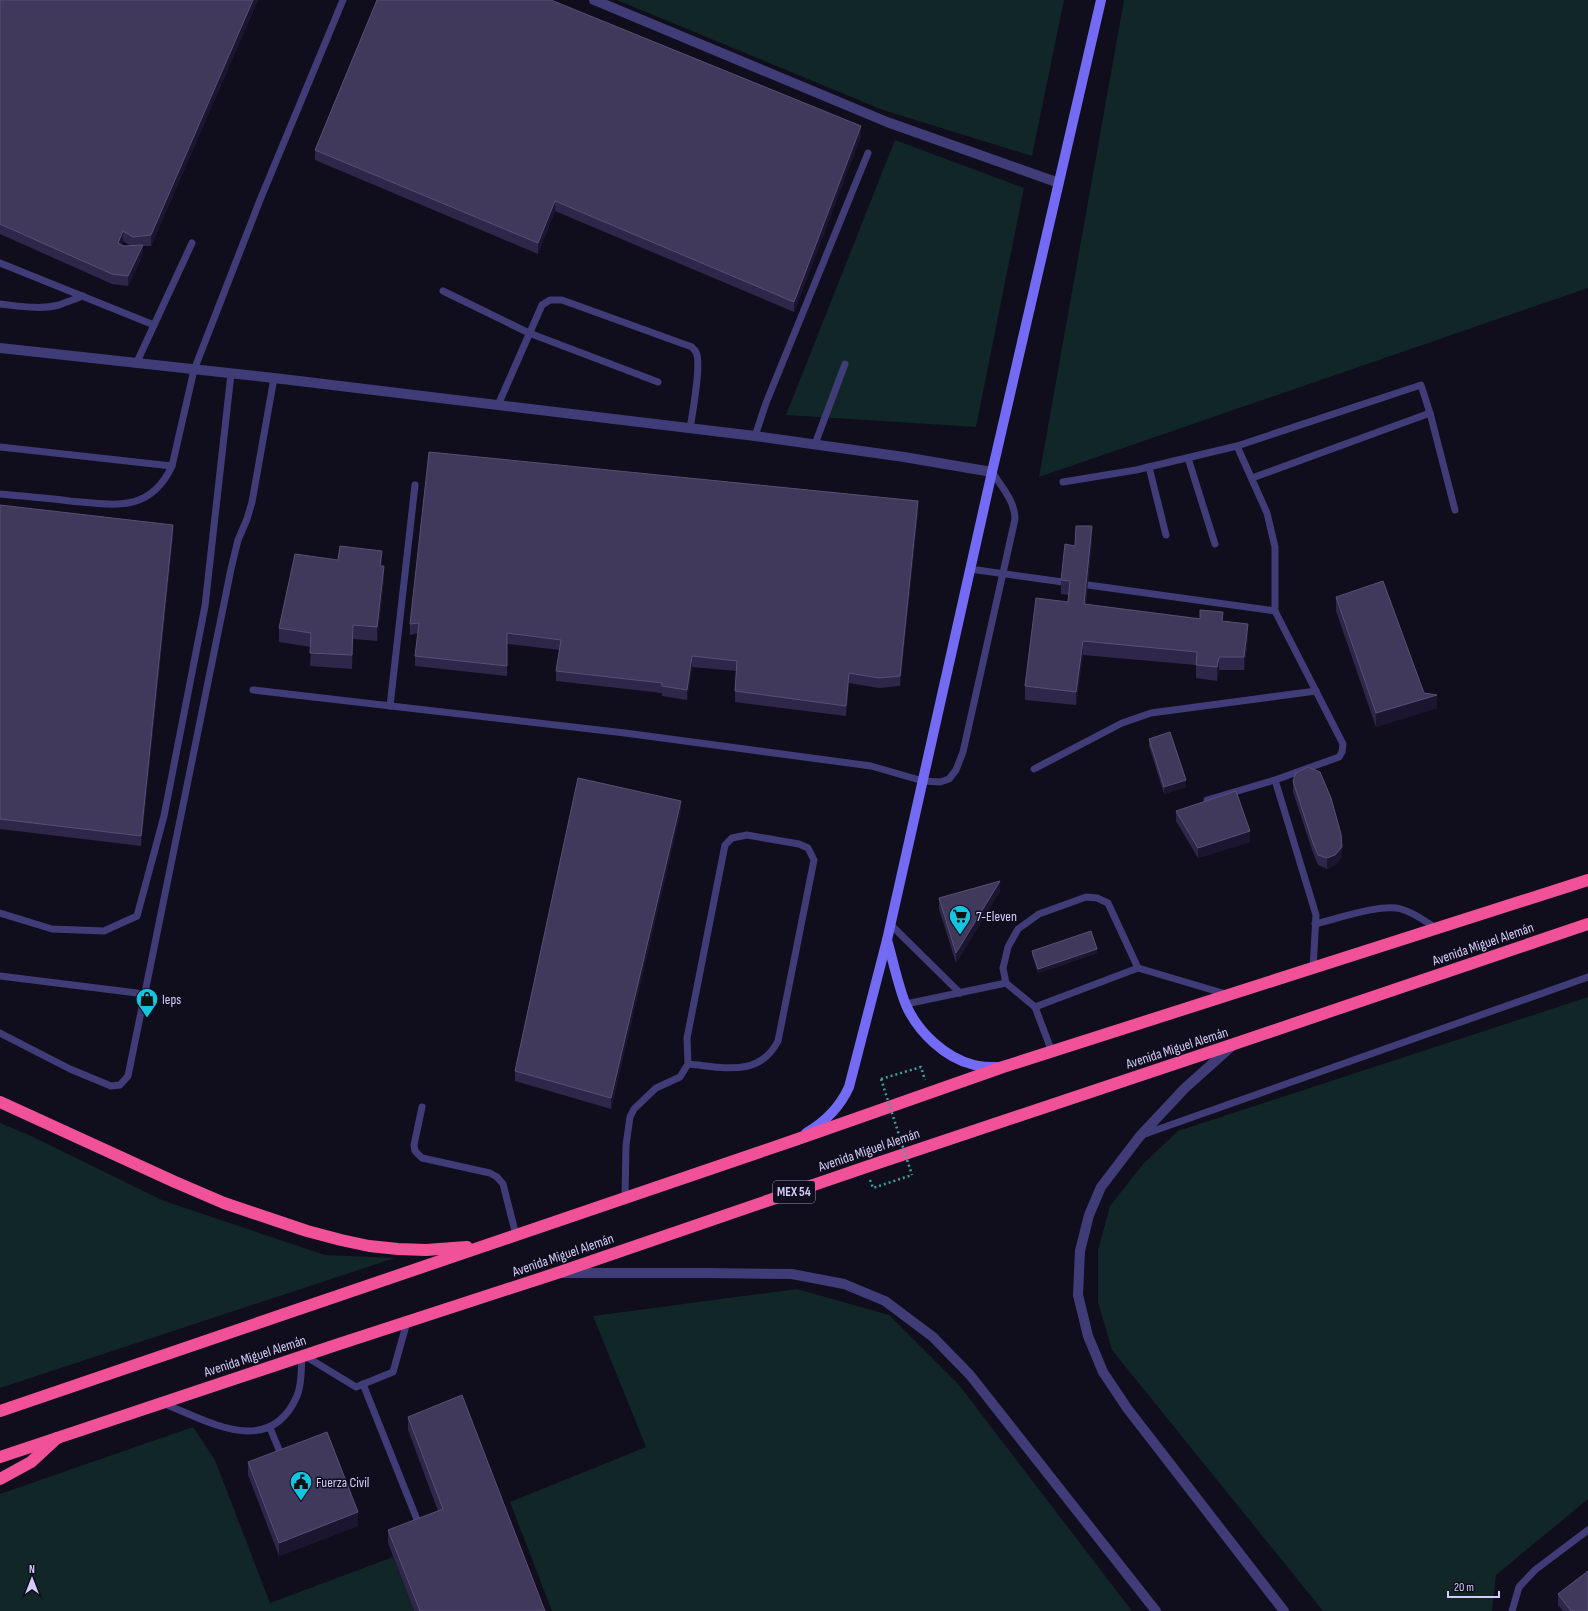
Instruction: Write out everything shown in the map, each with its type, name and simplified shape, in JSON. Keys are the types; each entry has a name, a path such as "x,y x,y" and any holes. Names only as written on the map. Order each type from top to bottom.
{"highway":[{"name":"Avenida Miguel Alemán","path":"0,1411 795,1140 1003,1067 1231,996 1588,880"},
{"name":"Avenida Miguel Alemán","path":"0,1457 59,1436 557,1273 866,1167 1588,924"},
{"path":"1,1103 189,1188 231,1205 307,1231 369,1246 398,1249 426,1250 484,1246"},
{"path":"0,1480 31,1462 59,1436"}],"main road":[{"path":"795,1140 826,1119 845,1097 849,1087 887,940 992,472 1101,0"},
{"path":"887,940 906,1004 923,1032 948,1053 974,1065 1003,1067"}],"street":[{"path":"594,0 887,122 1059,183"},
{"path":"0,348 274,378 755,436 904,457 992,472"},
{"path":"1234,1044 1184,1088 1140,1136 1101,1187 1087,1222 1080,1251 1078,1295 1088,1336 1104,1372 1127,1408 1284,1611"},
{"path":"557,1273 792,1274 844,1284 885,1301 933,1337 970,1375 1156,1611"}],"lane":[{"path":"0,494 111,505 131,503 147,497 160,488 172,466 194,370 260,200 342,0"},
{"path":"755,436 766,403 868,153"},
{"path":"136,364 192,243"},
{"path":"0,263 154,325"},
{"path":"443,291 529,332 658,382"},
{"path":"0,304 33,308 47,307 58,305 83,296"},
{"path":"498,405 542,305 550,300 562,300 692,347 696,353 697,378 690,429"},
{"path":"815,444 845,364"},
{"path":"0,913 52,929 104,931 137,916 164,816 205,606 232,374"},
{"path":"0,1033 104,1084 111,1086 120,1085 128,1076 231,569 238,540 252,502 274,378"},
{"path":"1063,482 1188,458 1237,446 1420,385 1430,413 1455,510"},
{"path":"1252,478 1430,413"},
{"path":"1207,800 1275,780 1339,757 1342,752 1343,744 1275,611 1275,547 1267,513 1237,446"},
{"path":"0,447 172,466"},
{"path":"1188,458 1215,544"},
{"path":"1149,466 1166,535"},
{"path":"253,690 625,733 872,766 923,781 940,782 949,779 956,770 963,752 1013,526 1015,511 1006,492 992,472"},
{"path":"390,706 415,485"},
{"path":"970,569 1063,582"},
{"path":"1088,585 1275,611"},
{"path":"1034,769 1122,723 1151,713 1316,691"},
{"path":"1275,780 1316,915 1313,969"},
{"path":"625,1198 626,1146 630,1117 634,1108 656,1088 680,1077 688,1064 687,1038 725,845 732,838 747,835 799,844 808,848 814,860 778,1041 773,1051 764,1060 740,1068 688,1064"},
{"path":"1052,1052 1035,1007 1006,984 1003,968 1008,947 1018,929 1039,914 1091,896 1108,903 1138,968"},
{"path":"1315,924 1387,907 1400,908 1414,913 1436,929"},
{"path":"890,924 960,993"},
{"path":"1035,1007 1138,968 1231,996"},
{"path":"0,976 145,994"},
{"path":"1140,1136 1588,977"},
{"path":"906,1004 1006,984"},
{"path":"422,1107 414,1146 418,1154 422,1158 490,1173 497,1177 503,1184 516,1235"},
{"path":"162,1403 222,1427 255,1432 270,1428 282,1418 297,1395 303,1356 356,1387 393,1372 407,1322"},
{"path":"363,1384 421,1531"},
{"path":"270,1428 283,1462"},
{"path":"1512,1611 1519,1588 1535,1570 1588,1530"}],"path":[{"path":"873,1188 912,1175 881,1080 921,1067"}],"green space":[{"path":"617,0 1064,0 1032,156 883,110"},
{"path":"1124,0 1588,0 1588,288 1039,477"},
{"path":"895,140 1024,188 976,427 786,415"},
{"path":"1588,997 1588,1499 1496,1575 1492,1611 1323,1611 1112,1350 1098,1302 1098,1250 1110,1206 1144,1163 1178,1131"},
{"path":"0,1123 29,1135 164,1201 325,1255 395,1258 0,1388"},
{"path":"797,1289 889,1315 959,1385 1132,1611 552,1611 510,1502 646,1447 593,1316"},
{"path":"193,1427 215,1460 270,1603 393,1557 414,1611 0,1611 0,1494"}],"building":[{"path":"0,0 253,0 151,235 133,237 123,231 118,243 124,246 143,245 128,276 112,274 0,224"},
{"path":"377,0 551,0 861,126 794,302 555,201 538,243 315,150"},
{"path":"429,452 918,501 900,676 879,678 849,673 846,706 735,691 737,661 692,656 687,690 662,686 662,683 556,671 561,640 507,633 507,666 415,656 419,623 410,624"},
{"path":"0,505 173,525 141,836 0,819"},
{"path":"1076,526 1092,526 1084,604 1200,619 1200,610 1223,612 1222,621 1248,624 1244,657 1219,657 1217,667 1196,665 1197,652 1083,641 1076,692 1025,686 1036,598 1068,602 1070,581 1061,580 1065,544 1075,546"},
{"path":"340,546 382,551 380,566 384,566 377,627 353,625 352,655 310,653 311,633 279,628 295,554 338,560"},
{"path":"1383,581 1424,693 1437,695 1376,713 1336,597"},
{"path":"1170,732 1186,780 1164,787 1149,739"},
{"path":"1308,767 1320,772 1331,798 1341,834 1342,847 1335,855 1327,858 1318,855 1293,781 1296,773"},
{"path":"578,778 681,801 611,1098 515,1071"},
{"path":"1236,791 1250,831 1198,848 1176,811"},
{"name":"7-Eleven","path":"1000,881 956,953 939,898"},
{"name":"7-Eleven","path":"1091,931 1097,949 1038,969 1032,951"},
{"path":"462,1395 545,1611 420,1611 388,1530 443,1509 408,1417"},
{"path":"327,1432 358,1512 279,1543 248,1462"},
{"path":"1588,1571 1588,1611 1571,1611 1558,1594"}],"place":[{"name":"7-Eleven","path":"960,936"},
{"name":"Ieps","path":"147,1018"},
{"name":"Fuerza Civil","path":"301,1502"}]}
